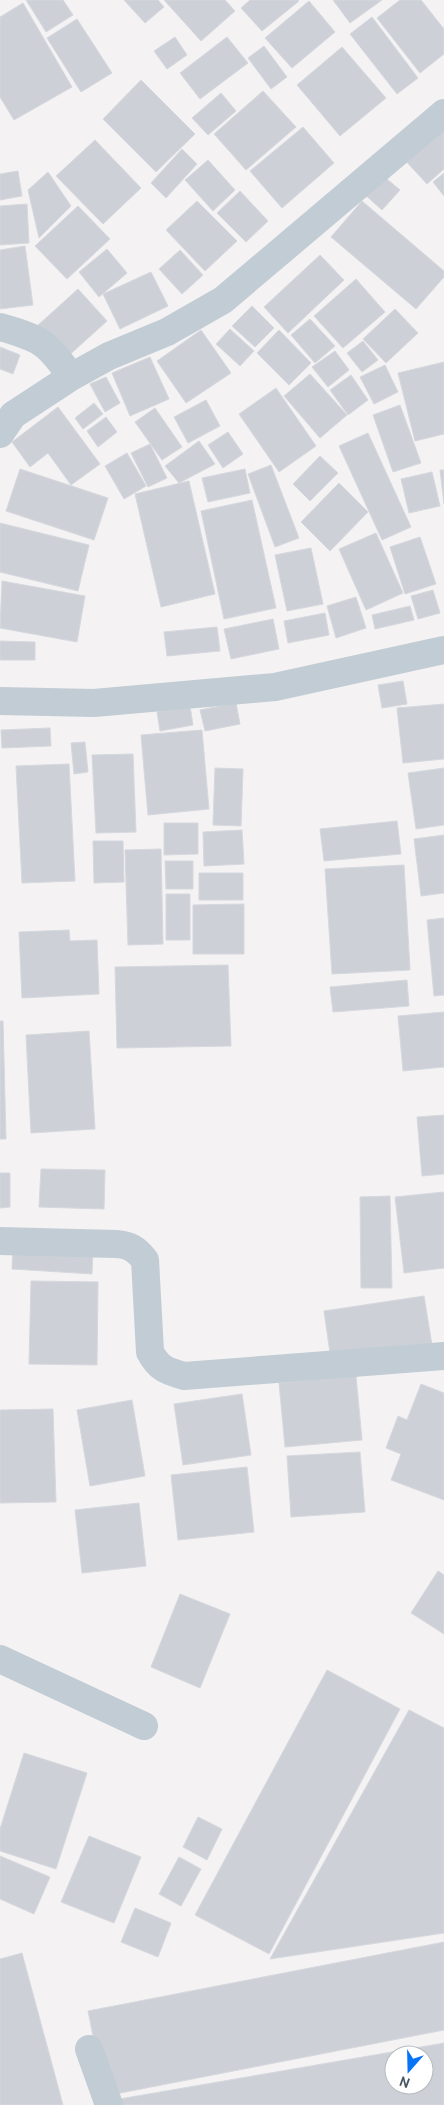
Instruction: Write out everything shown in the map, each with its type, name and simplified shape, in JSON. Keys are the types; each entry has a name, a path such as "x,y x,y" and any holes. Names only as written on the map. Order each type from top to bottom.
{"street":[{"path":"0,434 13,415 71,377 109,356 167,332 223,300 444,114"},
{"path":"0,327 36,337 57,356 71,377"},
{"path":"0,701 94,703 275,687 444,650"},
{"path":"0,1241 126,1244 136,1249 145,1260 150,1352 157,1364 170,1372 184,1376 444,1356"},
{"path":"0,1659 144,1726"},
{"path":"89,2049 110,2105"}],"building":[{"path":"26,0 63,0 73,15 46,32"},
{"path":"124,0 158,0 164,7 145,23"},
{"path":"164,0 225,0 235,11 201,41"},
{"path":"250,0 299,1 262,31 241,8"},
{"path":"333,0 382,0 350,23"},
{"path":"400,0 421,0 444,29 444,54 420,73 377,18"},
{"path":"309,1 335,32 292,68 265,38"},
{"path":"23,3 72,87 14,120 0,97 0,17"},
{"path":"372,17 418,78 397,94 350,34"},
{"path":"77,19 112,73 81,92 47,38"},
{"path":"175,37 187,55 167,69 154,51"},
{"path":"227,37 248,63 200,99 180,73"},
{"path":"264,46 287,77 271,89 248,58"},
{"path":"342,47 386,98 340,136 297,85"},
{"path":"141,80 195,134 156,172 103,119"},
{"path":"263,91 296,127 246,170 214,134"},
{"path":"221,93 236,111 208,135 192,118"},
{"path":"444,123 444,169 427,184 403,158"},
{"path":"303,127 334,163 282,208 250,171"},
{"path":"95,140 141,188 103,224 56,176"},
{"path":"182,149 197,164 166,198 151,183"},
{"path":"208,160 235,190 213,211 185,180"},
{"path":"18,171 22,196 0,200 0,174"},
{"path":"48,172 71,206 39,238 28,190"},
{"path":"444,173 444,196 433,182"},
{"path":"381,174 400,190 382,210 363,193"},
{"path":"240,191 268,221 246,242 217,213"},
{"path":"197,201 237,241 205,271 166,230"},
{"path":"362,201 444,271 444,277 416,309 331,237"},
{"path":"27,204 29,243 0,245 0,206"},
{"path":"78,206 110,239 67,279 35,246"},
{"path":"25,246 33,305 0,309 0,250"},
{"path":"107,249 127,273 99,297 79,272"},
{"path":"180,250 203,275 182,294 159,269"},
{"path":"320,255 344,280 288,333 264,307"},
{"path":"151,272 168,306 120,329 103,294"},
{"path":"356,279 385,312 343,348 314,316"},
{"path":"78,289 107,321 65,359 36,327"},
{"path":"252,306 274,328 255,347 232,326"},
{"path":"395,309 418,333 386,363 363,339"},
{"path":"310,319 335,346 315,363 291,335"},
{"path":"230,329 254,351 240,366 216,344"},
{"path":"201,330 231,373 186,403 157,361"},
{"path":"279,330 311,363 289,385 257,353"},
{"path":"363,341 378,360 362,372 347,353"},
{"path":"0,347 20,355 13,374 0,369"},
{"path":"335,351 349,370 328,387 312,367"},
{"path":"150,357 169,399 130,416 112,373"},
{"path":"444,362 444,434 415,441 398,373"},
{"path":"385,365 398,392 374,404 360,377"},
{"path":"310,374 347,415 320,438 284,396"},
{"path":"351,375 368,400 348,415 330,390"},
{"path":"106,377 120,403 105,412 90,384"},
{"path":"276,388 316,446 279,472 239,414"},
{"path":"206,400 220,426 188,443 174,417"},
{"path":"94,403 103,414 83,429 75,418"},
{"path":"400,405 421,463 393,472 373,415"},
{"path":"58,407 100,464 71,485 48,453 30,467 12,442"},
{"path":"155,408 182,447 162,460 135,422"},
{"path":"106,417 117,432 98,447 87,431"},
{"path":"228,432 243,454 223,468 208,445"},
{"path":"368,433 411,527 382,540 339,446"},
{"path":"199,441 215,464 179,483 165,466"},
{"path":"150,444 167,478 148,487 131,453"},
{"path":"127,453 146,486 124,499 105,466"},
{"path":"320,456 338,473 310,501 293,484"},
{"path":"271,465 299,538 275,547 248,474"},
{"path":"20,469 108,498 94,540 6,511"},
{"path":"245,469 250,493 208,502 202,478"},
{"path":"440,470 444,470 444,504"},
{"path":"432,472 440,506 409,513 401,479"},
{"path":"189,481 215,594 161,607 135,494"},
{"path":"339,483 368,512 330,551 301,522"},
{"path":"252,500 276,608 224,619 201,511"},
{"path":"0,523 89,545 78,591 0,572"},
{"path":"376,533 403,593 366,610 339,549"},
{"path":"420,537 436,584 405,594 390,547"},
{"path":"311,548 323,604 287,611 275,555"},
{"path":"2,581 85,596 77,642 0,628"},
{"path":"433,590 440,613 418,619 411,596"},
{"path":"356,597 366,628 336,638 327,606"},
{"path":"410,606 414,620 375,629 372,615"},
{"path":"325,613 329,635 288,643 284,621"},
{"path":"273,619 279,649 231,659 224,629"},
{"path":"217,627 220,651 167,656 164,632"},
{"path":"0,641 35,642 35,660 0,660"},
{"path":"403,681 407,704 382,708 378,685"},
{"path":"236,703 240,724 205,731 200,710"},
{"path":"444,704 444,759 403,763 397,708"},
{"path":"190,706 193,725 160,731 157,712"},
{"path":"50,728 51,746 2,748 1,730"},
{"path":"202,730 209,809 148,815 141,735"},
{"path":"85,742 88,772 74,774 71,743"},
{"path":"133,754 136,832 96,833 92,755"},
{"path":"69,764 75,881 22,883 16,766"},
{"path":"215,768 243,769 241,826 213,825"},
{"path":"444,768 444,825 416,829 408,773"},
{"path":"397,821 401,854 324,861 320,829"},
{"path":"164,823 198,823 198,854 164,855"},
{"path":"242,830 244,864 204,866 203,832"},
{"path":"444,835 444,893 421,896 414,839"},
{"path":"93,841 123,841 124,882 94,883"},
{"path":"161,849 163,944 128,945 125,850"},
{"path":"165,861 193,861 193,889 166,889"},
{"path":"404,865 410,970 332,974 325,869"},
{"path":"199,873 243,873 243,900 199,900"},
{"path":"166,894 190,894 190,940 166,940"},
{"path":"244,904 244,954 193,954 193,905"},
{"path":"444,918 444,995 434,996 427,920"},
{"path":"69,930 70,941 97,940 99,994 22,998 19,932"},
{"path":"228,965 231,1046 117,1048 115,967"},
{"path":"407,980 409,1006 333,1012 330,987"},
{"path":"444,1012 444,1067 403,1071 398,1016"},
{"path":"0,1021 3,1021 6,1139 0,1139"},
{"path":"89,1031 95,1129 31,1133 26,1035"},
{"path":"444,1115 444,1174 422,1176 417,1117"},
{"path":"41,1169 105,1170 104,1209 39,1207"},
{"path":"0,1173 10,1173 10,1207 0,1208"},
{"path":"444,1192 444,1268 404,1273 395,1197"},
{"path":"390,1196 392,1288 361,1288 360,1197"},
{"path":"13,1246 93,1251 92,1274 12,1269"},
{"path":"31,1281 98,1282 97,1365 29,1364"},
{"path":"424,1296 432,1345 331,1360 324,1311"},
{"path":"356,1376 362,1440 285,1447 279,1383"},
{"path":"421,1384 444,1393 444,1500 391,1480 401,1454 386,1448 398,1416 407,1420"},
{"path":"242,1394 251,1455 183,1465 174,1404"},
{"path":"132,1400 145,1476 90,1486 77,1410"},
{"path":"53,1409 56,1502 0,1503 0,1410"},
{"path":"360,1452 365,1512 291,1517 287,1456"},
{"path":"247,1467 254,1532 178,1540 171,1475"},
{"path":"139,1503 146,1566 82,1573 75,1510"},
{"path":"438,1571 444,1575 444,1634 411,1613"},
{"path":"180,1594 230,1614 200,1688 151,1667"},
{"path":"327,1670 400,1709 269,1954 195,1915"},
{"path":"409,1710 444,1728 444,1933 270,1959"},
{"path":"24,1753 87,1773 56,1869 0,1851 0,1829"},
{"path":"198,1817 222,1829 207,1860 183,1847"},
{"path":"89,1836 141,1857 114,1923 61,1902"},
{"path":"0,1856 50,1877 34,1914 0,1899"},
{"path":"179,1857 201,1869 181,1906 159,1894"},
{"path":"135,1908 171,1923 158,1957 121,1942"},
{"path":"444,1942 444,2030 105,2096 88,2011"},
{"path":"22,1953 63,2105 0,2105 0,1959"},
{"path":"444,2043 444,2105 108,2105 108,2101 384,2053 384,2095 434,2095 434,2045 432,2045"}]}
